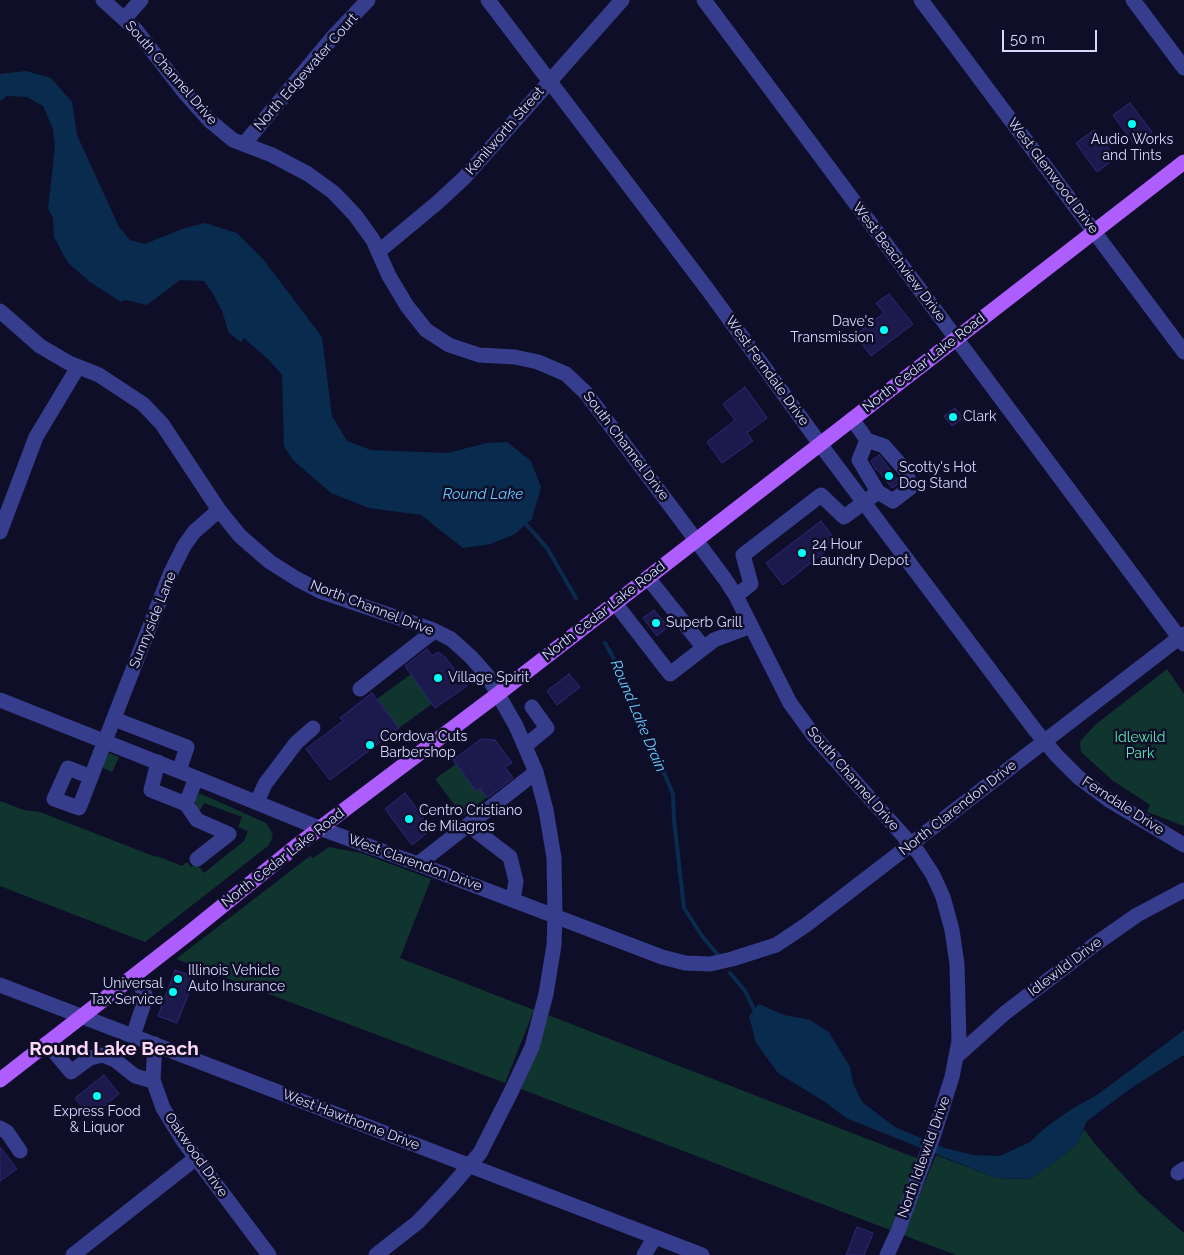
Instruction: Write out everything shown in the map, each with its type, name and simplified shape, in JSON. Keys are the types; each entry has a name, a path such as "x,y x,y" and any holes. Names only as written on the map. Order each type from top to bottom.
{"main road":[{"name":"North Cedar Lake Road","path":"0,1080 319,828 498,694 1184,162"}],"street":[{"name":"South Channel Drive","path":"103,0 136,30 210,122 233,140 272,155 308,174 333,192 355,215 373,240 389,276 406,306 426,330 449,344 479,355 515,357 538,362 566,374 586,393 697,540 736,596 790,703 814,736 911,844 933,874 940,889 952,930 958,964 959,1041 956,1057"},
{"path":"124,19 141,0"},
{"name":"North Edgewater Court","path":"244,144 332,38 368,0"},
{"name":"West Ferndale Drive","path":"488,0 708,290 820,444 1045,741"},
{"name":"Kenilworth Street","path":"378,252 464,178 622,0"},
{"name":"West Beachview Drive","path":"704,0 1182,638"},
{"name":"West Glenwood Drive","path":"921,0 1184,352"},
{"path":"1133,0 1184,68"},
{"name":"North Channel Drive","path":"0,311 40,346 69,363 99,375 143,404 162,424 219,510 240,536 270,562 322,592 434,631 451,639 487,675 525,746 536,772 546,810 554,858 555,916 554,945 546,994 532,1047 480,1153 418,1222 376,1255"},
{"path":"0,532 36,437 78,366"},
{"path":"852,419 867,440 884,446 905,470 911,487 893,501 878,492 859,460 867,440"},
{"path":"736,596 751,584 743,555 821,495 844,517 878,492"},
{"name":"Sunnyside Lane","path":"91,777 171,572 184,546 194,532 219,510"},
{"path":"648,578 704,648"},
{"path":"615,603 670,674 714,640 751,626"},
{"path":"360,689 434,631"},
{"name":"North Clarendon Drive","path":"722,961 776,945 806,925 1182,638"},
{"name":"West Clarendon Drive","path":"0,700 319,828 662,957 685,963 710,964 722,961"},
{"path":"525,746 547,728 532,707"},
{"path":"114,719 187,747 179,771"},
{"path":"257,802 265,784 281,762 296,743 314,728"},
{"name":"Ferndale Drive","path":"1045,741 1078,777 1108,800 1184,845"},
{"path":"158,762 151,790 186,804 197,820 228,834 197,860"},
{"path":"418,864 536,772"},
{"path":"186,804 196,778"},
{"path":"468,825 510,857 516,881 513,900"},
{"name":"Idlewild Drive","path":"956,1057 1005,1013 1094,944 1137,915 1184,890"},
{"path":"133,1036 146,997 135,974"},
{"name":"West Hawthorne Drive","path":"0,985 702,1255"},
{"path":"47,1043 71,1072 90,1058 103,1055 115,1060 135,1076 153,1081"},
{"name":"Oakwood Drive","path":"155,1044 153,1081 162,1108 196,1158 269,1255"},
{"name":"North Idlewild Drive","path":"887,1255 934,1137 956,1057"},
{"path":"0,1128 7,1132 20,1151"},
{"path":"73,1255 196,1158"},
{"path":"644,1255 655,1237"}],"green space":[{"name":"Idlewild Park","path":"1167,669 1184,694 1184,826 1147,812 1150,805 1112,780 1081,752 1080,742 1095,725"},
{"path":"411,674 432,704 399,728 377,699"},
{"path":"109,753 119,757 112,772 101,767"},
{"path":"456,764 476,791 480,788 487,797 463,816 435,779"},
{"path":"199,793 266,823 273,834 271,841 268,846 145,942 0,886 0,801 24,810 40,812 182,866 187,862 191,867 196,863 204,873 244,841 248,831 238,827 242,817 204,803 199,812 196,809 195,800"},
{"path":"329,847 361,853 431,879 400,958 534,1010 505,1083 176,959 310,856 313,858"},
{"path":"548,1015 919,1159 890,1230 521,1089"},
{"path":"1084,1129 1141,1195 1184,1233 1184,1255 956,1255 903,1235 936,1155 996,1178 1030,1179 1077,1144"}],"water":[{"name":"Round Lake","path":"26,71 51,78 72,102 77,135 119,227 130,240 145,244 182,229 205,223 237,233 263,259 322,337 332,416 347,441 371,450 448,453 486,443 507,442 531,461 541,487 532,519 515,534 491,544 463,548 421,515 369,508 331,493 293,460 284,446 282,375 270,361 244,338 241,342 229,333 222,311 204,281 180,280 147,305 125,300 121,302 90,282 68,263 54,237 53,218 48,209 55,147 53,129 43,106 27,97 7,96 0,101 0,74"},
{"path":"759,1004 784,1015 810,1020 829,1032 850,1067 853,1083 862,1102 895,1127 945,1148 973,1155 1000,1156 1030,1142 1045,1128 1070,1110 1097,1095 1184,1030 1184,1055 1134,1086 1087,1121 1077,1144 1030,1179 996,1178 846,1118 825,1102 778,1073 756,1043 749,1016"}],"building":[{"name":"Audio Works and Tints","path":"1130,103 1152,132 1134,144 1113,115"},
{"path":"1094,130 1116,158 1097,172 1076,143"},
{"name":"Dave's Transmission","path":"889,294 913,324 871,356 855,335 884,313 876,303"},
{"path":"745,387 767,418 747,433 753,441 722,463 707,442 735,420 723,404"},
{"name":"Clark","path":"955,408 963,418 952,426 944,416"},
{"name":"Scotty's Hot Dog Stand","path":"879,455 900,483 892,488 876,470 871,461"},
{"name":"24 Hour Laundry Depot","path":"821,521 837,542 783,585 766,563"},
{"name":"Superb Grill","path":"654,610 668,627 657,636 643,618"},
{"name":"Village Spirit","path":"427,649 432,656 438,652 445,657 467,686 435,708 405,666"},
{"path":"569,674 580,687 557,705 547,691"},
{"path":"372,693 399,728 330,780 306,749 343,721 340,718"},
{"path":"481,739 495,740 512,763 505,767 513,778 487,798 480,788 476,791 453,760"},
{"name":"Centro Cristiano de Milagros","path":"405,793 432,829 412,845 385,809"},
{"path":"175,970 195,977 177,1023 158,1016"},
{"name":"Express Food & Liquor","path":"104,1075 119,1094 90,1117 75,1098"},
{"path":"0,1147 17,1169 0,1181"},
{"path":"857,1227 873,1233 864,1255 846,1255"}],"waterway":[{"name":"Round Lake Drain","path":"526,524 547,548 576,598"},
{"name":"Round Lake Drain","path":"605,643 620,670 644,738 664,773 673,794 674,820 684,908 702,936 719,956"},
{"name":"Round Lake Drain","path":"730,973 745,991 756,1013"}],"place":[{"name":"Audio Works and Tints","path":"1132,124"},
{"name":"Dave's Transmission","path":"884,330"},
{"name":"Clark","path":"953,417"},
{"name":"Scotty's Hot Dog Stand","path":"889,476"},
{"name":"24 Hour Laundry Depot","path":"802,553"},
{"name":"Superb Grill","path":"656,623"},
{"name":"Village Spirit","path":"438,678"},
{"name":"Cordova Cuts Barbershop","path":"370,745"},
{"name":"Centro Cristiano de Milagros","path":"409,819"},
{"name":"Illinois Vehicle Auto Insurance","path":"178,979"},
{"name":"Universal Tax Service","path":"173,992"},
{"name":"Express Food & Liquor","path":"97,1096"}],"district":[{"name":"Round Lake Beach","path":"114,1049"}]}
